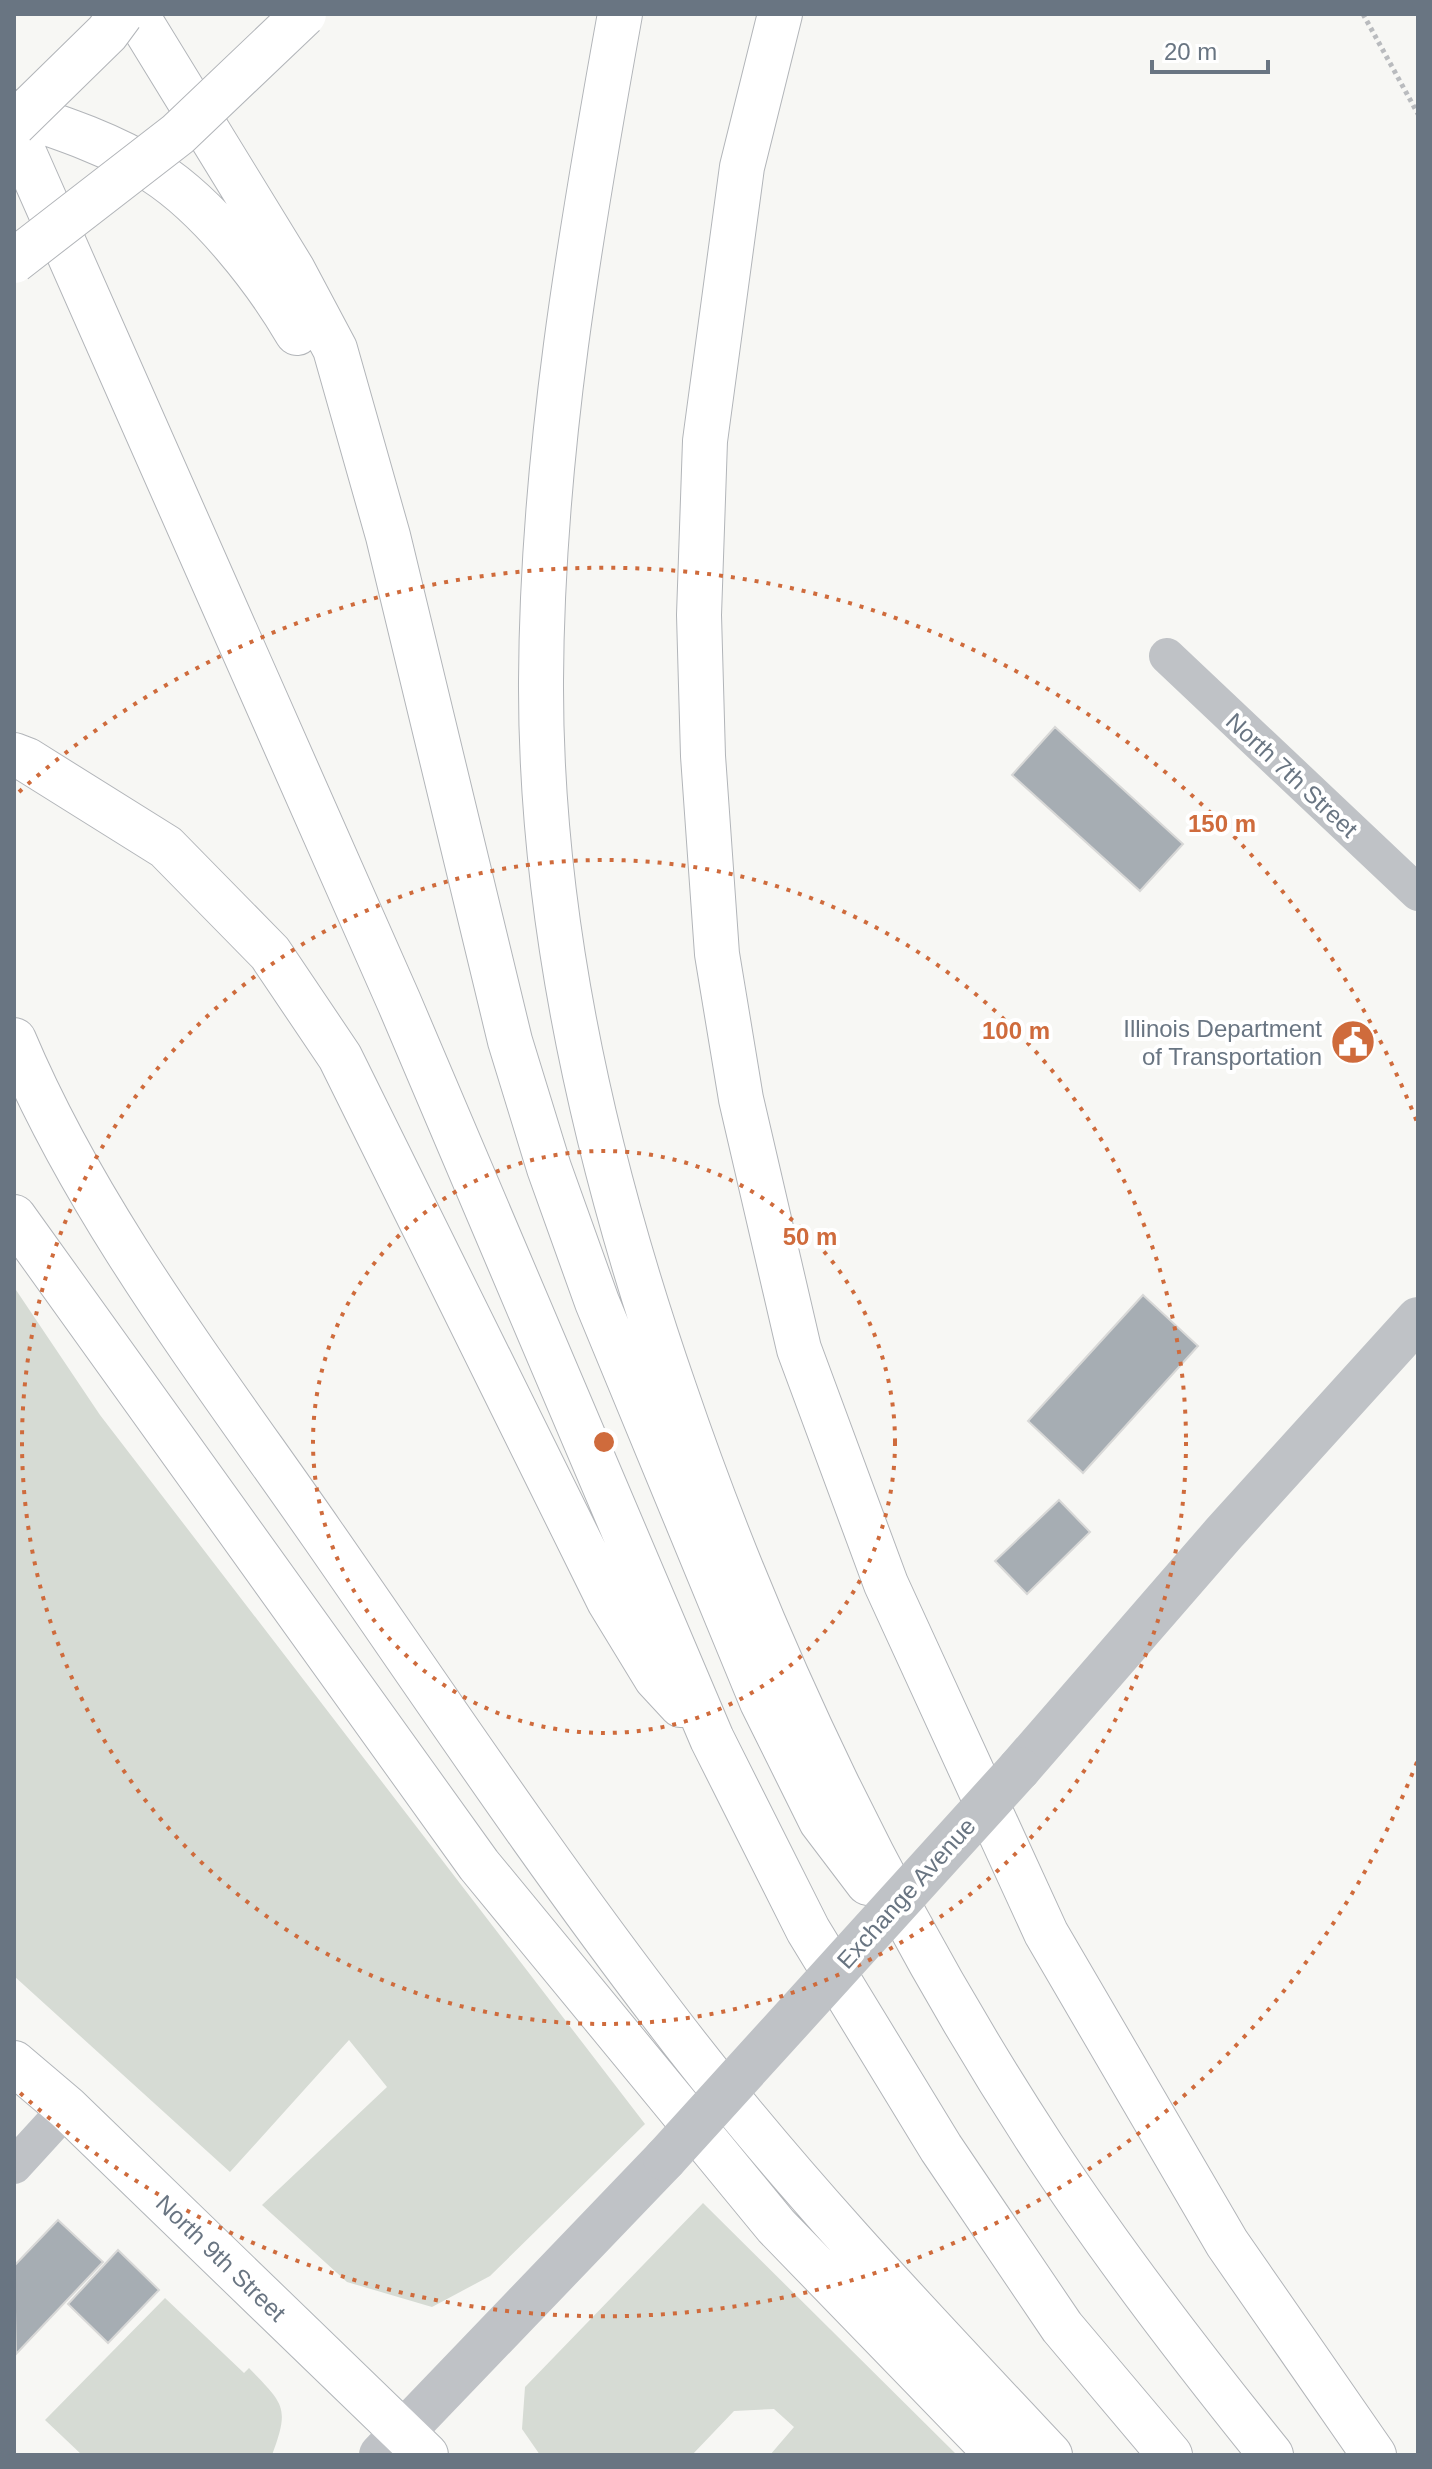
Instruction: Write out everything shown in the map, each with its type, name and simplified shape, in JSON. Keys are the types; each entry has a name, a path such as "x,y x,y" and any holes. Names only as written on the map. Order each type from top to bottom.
{"main road":[{"path":"121,14 107,33 14,127 399,1002 712,1739 808,1930 941,2148 1062,2327 1170,2455"},
{"path":"136,14 293,270 328,336 388,536 510,1041 549,1168 597,1302 698,1553 793,1767 821,1821 935,1970"},
{"path":"14,261 178,134 304,14"},
{"path":"620,14 573,280 551,476 541,682 550,831 578,1042 628,1250 721,1519 804,1715 935,1970 1006,2090 1085,2209 1166,2322 1271,2455"},
{"path":"780,14 742,167 713,380 705,441 699,615 703,756 717,954 741,1099 799,1349 886,1584 1046,1933 1227,2243 1374,2455"},
{"path":"14,112 71,131 156,173 226,235 276,297 358,434"},
{"path":"14,755 27,760 166,847 270,953 340,1057 609,1601 656,1678 712,1739"},
{"path":"14,1040 88,1182 152,1288 462,1735 670,2025 863,2257 1050,2455"},
{"path":"14,1217 479,1865 776,2226 998,2455"},
{"name":"North 9th Street","path":"14,2063 67,2108 403,2447"}],"street":[{"name":"North 7th Street","path":"1167,656 1418,893"},
{"name":"Exchange Avenue","path":"403,2447 1019,1769 1224,1533 1418,1319"},
{"path":"14,2166 67,2108"}],"path":[{"path":"1363,14 1418,114"}],"shaded area":[{"path":"14,1287 100,1415 645,2124 490,2276 432,2307 347,2282 262,2205 387,2087 349,2040 230,2172 14,1976"},
{"path":"703,2203 957,2455 770,2455 794,2427 774,2409 734,2411 692,2455 540,2455 522,2429 525,2387"},
{"path":"165,2298 244,2373 249,2368 270,2390 282,2416 272,2455 82,2455 45,2420"}],"building":[{"path":"1055,727 1183,844 1140,891 1012,775"},
{"path":"1143,1295 1198,1346 1083,1473 1028,1421"},
{"path":"1059,1500 1090,1532 1027,1594 995,1561"},
{"path":"58,2220 103,2262 16,2354 14,2266"},
{"path":"118,2250 159,2290 108,2343 68,2304"}],"place":[{"name":"Illinois Department of Transportation","path":"1353,1042"}]}
